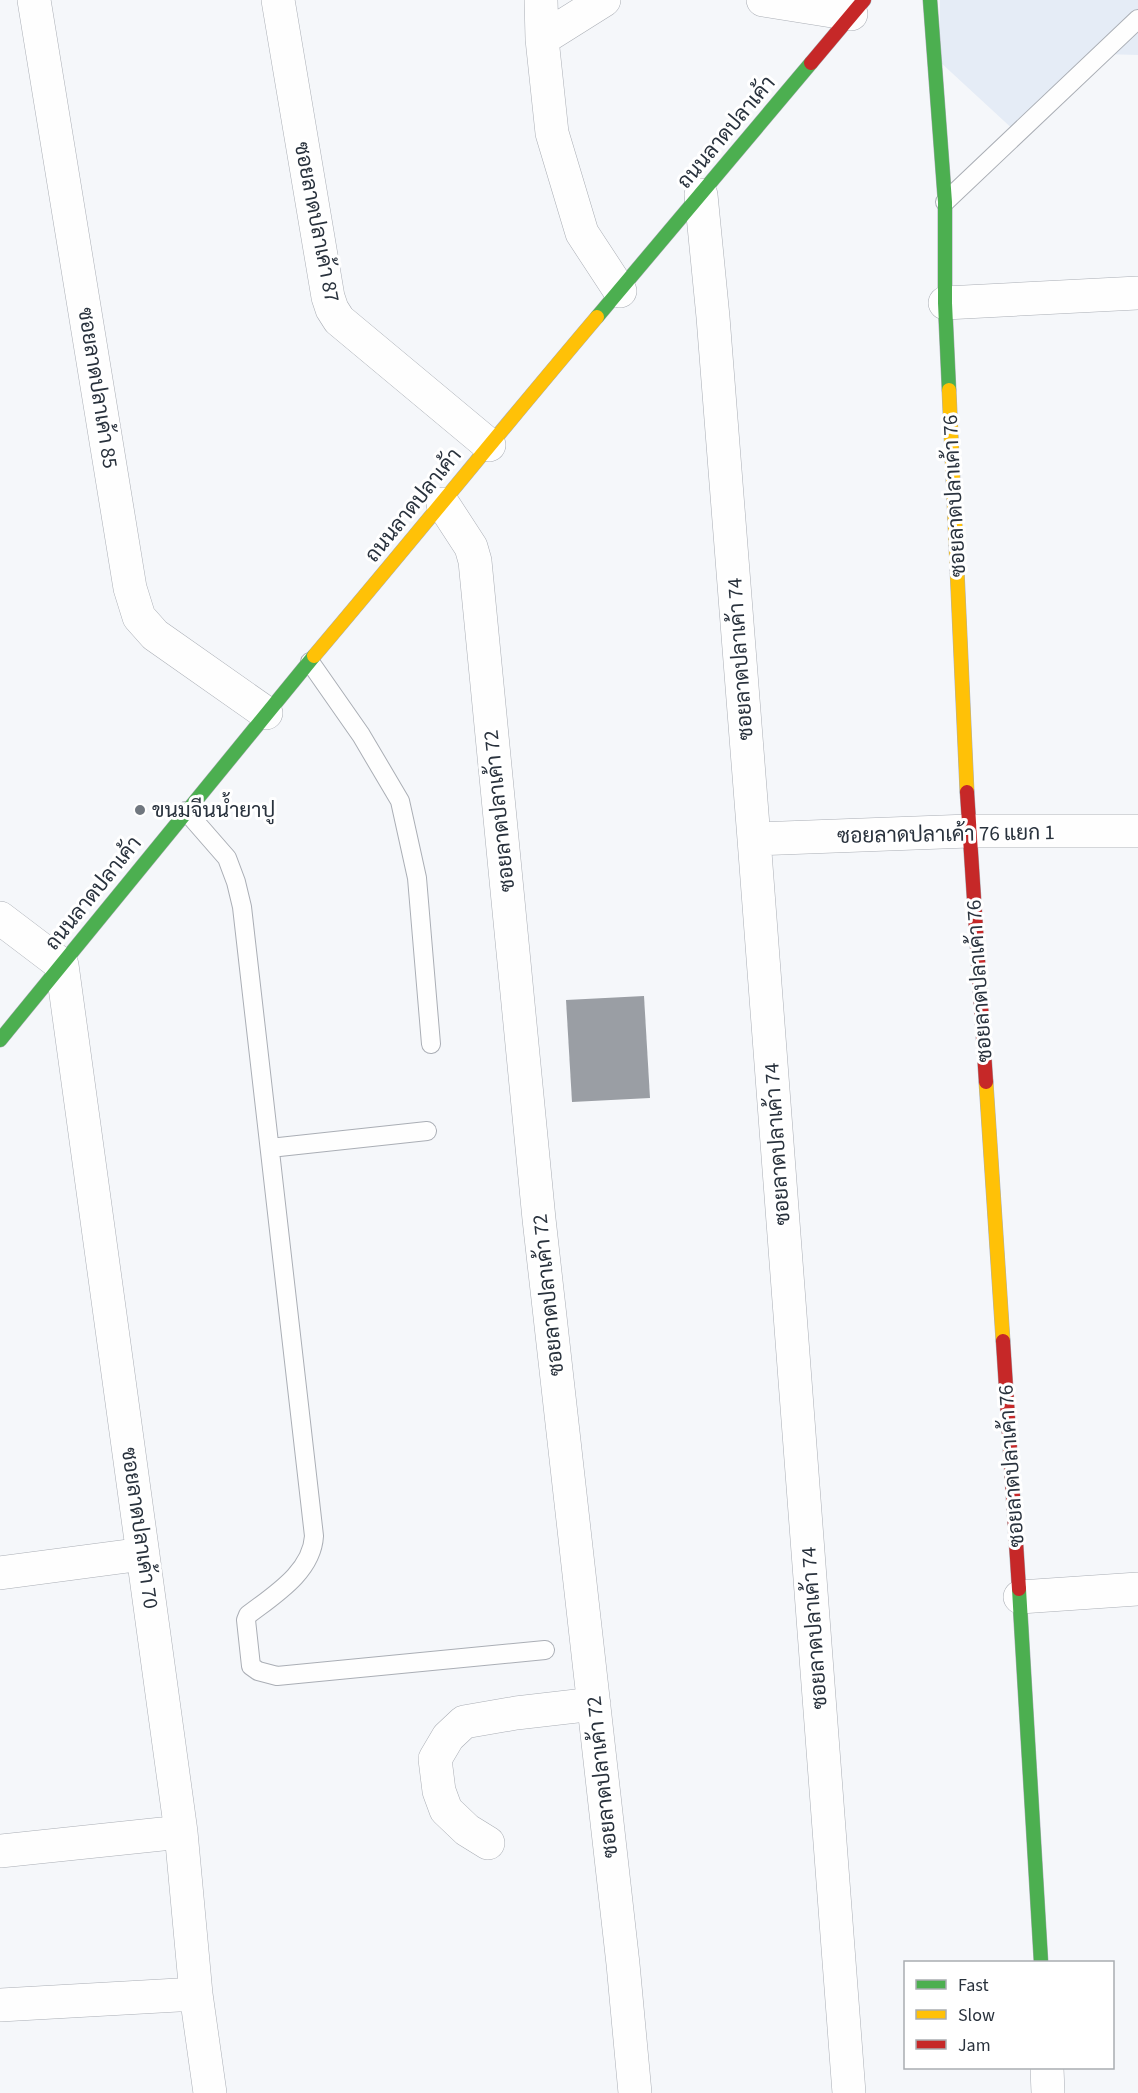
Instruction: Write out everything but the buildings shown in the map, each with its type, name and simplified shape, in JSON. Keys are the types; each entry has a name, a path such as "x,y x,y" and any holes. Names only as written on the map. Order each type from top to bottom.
{"street":[{"name":"ซอยลาดปลาเค้า 85","path":"34,0 130,588 139,617 155,635 266,713"},
{"name":"ซอยลาดปลาเค้า 87","path":"278,0 328,297 332,309 339,320 489,445"},
{"path":"542,0 542,39 552,133 582,233 620,291"},
{"path":"542,39 604,0"},
{"path":"763,0 858,7"},
{"name":"ซอยลาดปลาเค้า 76","path":"930,0 945,202 945,303 969,831 1020,1597 1041,1961"},
{"name":"ถนนลาดปลาเค้า","path":"0,1040 266,713 858,7"},
{"name":"ซอยลาดปลาเค้า 74","path":"701,195 713,317 754,839 849,2093"},
{"path":"945,303 1138,293"},
{"name":"ซอยลาดปลาเค้า 72","path":"443,504 471,547 475,561 539,1220 623,1964 635,2093"},
{"name":"ซอยลาดปลาเค้า 76 แยก 1","path":"754,839 969,831 1138,831"},
{"path":"0,918 62,965"},
{"name":"ซอยลาดปลาเค้า 70","path":"62,965 181,1832 196,1994 210,2093"},
{"path":"0,1573 143,1554"},
{"path":"1020,1597 1138,1589"},
{"path":"488,1843 467,1830 446,1810 439,1791 435,1759 448,1737 464,1722 594,1704"},
{"path":"0,1851 181,1832"},
{"path":"0,2005 196,1994"},
{"path":"1047,2069 1048,2093"}],"lane":[{"path":"945,202 1138,19"},
{"path":"310,662 361,735 400,801 417,878 431,1044"},
{"path":"186,811 227,858 242,907 314,1536 314,1545 295,1576 278,1593 248,1615 246,1620 251,1666 258,1671 278,1676 545,1650"},
{"path":"270,1148 427,1131"}],"shaded area":[{"path":"940,0 1138,0 1138,55 1103,54 1017,133 939,61"}],"traffic: fast":[{"path":"930,0 945,202 945,303 949,390"},
{"path":"597,317 811,63"},
{"path":"0,1040 314,656"},
{"path":"1019,1589 1041,1961"}],"traffic: slow":[{"path":"314,656 597,317"},
{"path":"949,390 967,792"},
{"path":"986,1082 1003,1341"}],"traffic: jam":[{"path":"811,63 864,0"},
{"path":"967,792 986,1082"},
{"path":"1003,1341 1019,1589"}],"place":[{"name":"ขนมจีนน้ำยาปู","path":"140,810"}]}
